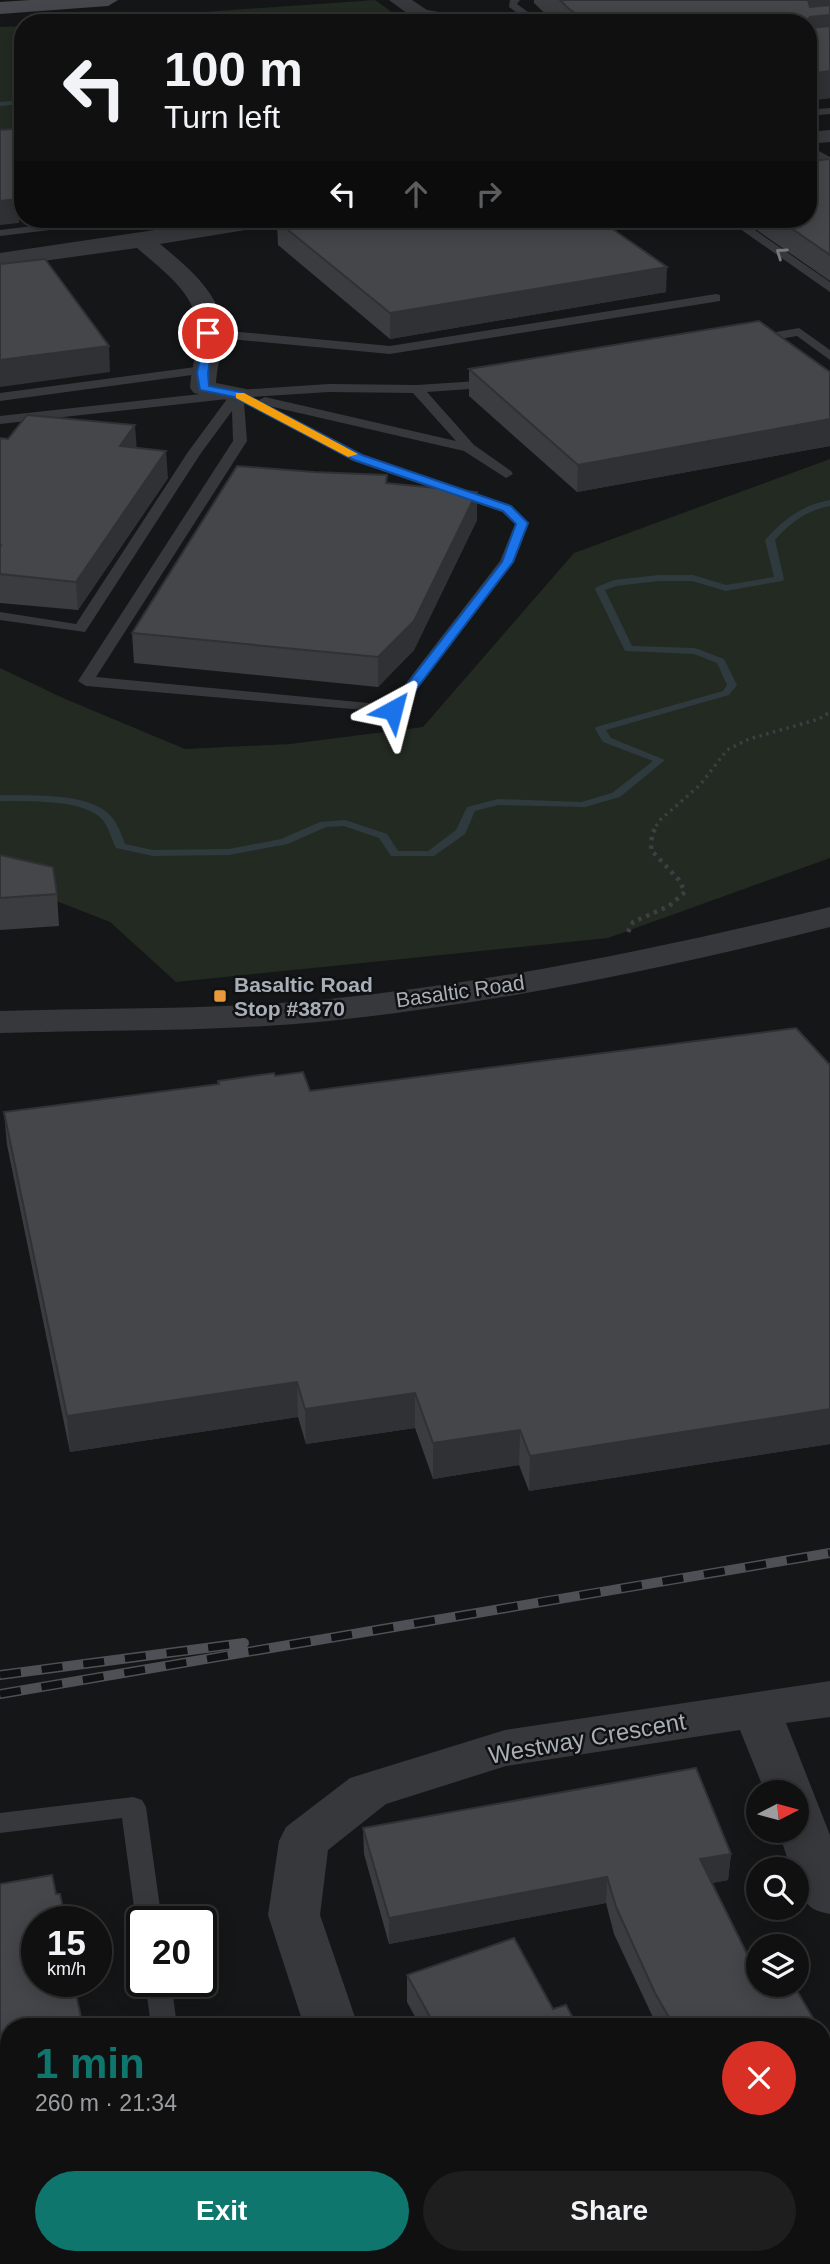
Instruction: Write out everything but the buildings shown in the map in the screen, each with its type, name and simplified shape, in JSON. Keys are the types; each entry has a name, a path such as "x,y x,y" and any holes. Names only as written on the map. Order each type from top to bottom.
{"main road":[{"path":"0,8 108,0"}],"street":[{"path":"399,0 420,14"},
{"path":"433,0 447,14"},
{"path":"0,260 142,240 182,228"},
{"path":"142,240 184,277 209,318 203,388 237,394"},
{"name":"Basaltic Road","path":"0,1022 202,1017 328,1010 531,982 718,945 830,917"},
{"name":"Westway Crescent","path":"328,2018 294,1915 304,1842 368,1791 505,1748 830,1699"},
{"path":"756,1710 785,1780"},
{"path":"807,1843 820,1879 830,1894"}],"lane":[{"path":"515,0 512,5 525,14"},
{"path":"0,233 42,228"},
{"path":"745,228 830,288"},
{"path":"208,333 390,351 716,298"},
{"path":"746,341 799,332 830,356"},
{"path":"0,397 203,370"},
{"path":"0,420 237,394 329,388 417,389 506,382"},
{"path":"417,389 469,448 506,474"},
{"path":"237,394 358,457 507,509 522,523 507,562 393,710 86,681 240,441 237,394"},
{"path":"237,394 469,448"},
{"path":"0,616 80,629 195,452 237,394"},
{"path":"0,1823 133,1807 147,1906"},
{"path":"160,1997 163,2018"}],"path":[{"path":"627,934 633,922 669,906 685,892 679,880 651,850 652,835 660,820 700,785 727,750 749,739 819,719 830,712"}],"shaded area":[{"path":"375,0 394,14 174,14"},
{"path":"14,26 14,146 0,147 0,27"},
{"path":"830,459 830,858 608,938 176,982 110,922 0,879 0,668 63,698 185,749 290,744 423,727 574,553"}],"waterway":[{"path":"0,104 14,103"},
{"path":"0,798 50,800 89,806 102,813 109,821 120,846 153,853 229,852 284,842 324,824 345,823 383,836 395,854 430,854 461,832 471,809 498,802 581,805 616,795 660,760 607,740 600,729 726,693 732,685 721,661 695,651 628,649 600,589 614,583 659,578 693,578 726,588 779,579 770,540 797,516 812,507 830,503"}],"railway":[{"path":"0,1694 830,1553"},
{"path":"0,1675 244,1643"}],"slow traffic":[{"path":"240,396 352,454"}],"place":[{"name":"Basaltic Road Stop #3870","path":"220,996"}],"route":[{"path":"208,333 202,373 203,388 237,394 358,457 507,509 522,523 507,562 393,710"}]}
